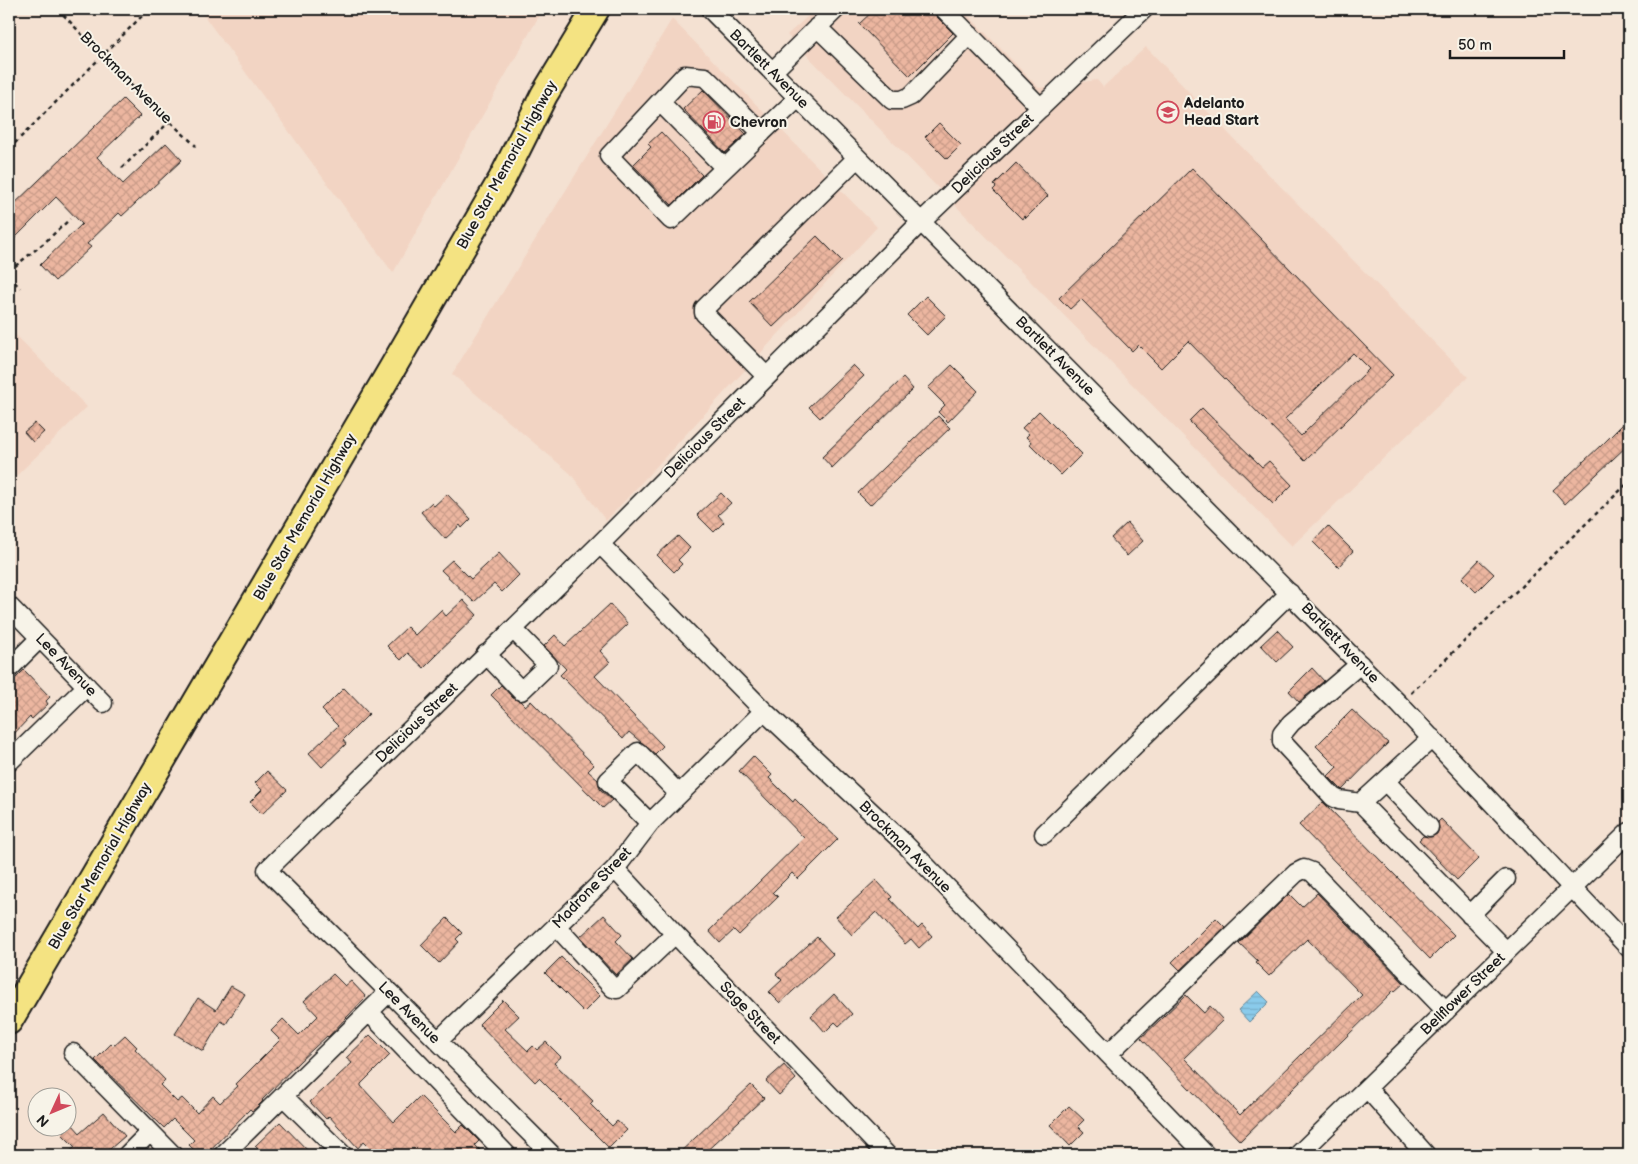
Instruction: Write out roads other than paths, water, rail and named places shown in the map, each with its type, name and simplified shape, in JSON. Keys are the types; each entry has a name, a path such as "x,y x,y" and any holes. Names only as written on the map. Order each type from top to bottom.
{"highway":[{"name":"Blue Star Memorial Highway","path":"9,1021 394,367 502,179 544,95 596,9"}],"street":[{"name":"Bartlett Avenue","path":"710,9 1360,664 1629,948"},
{"path":"772,72 836,9"},
{"path":"944,9 1041,108"},
{"name":"Delicious Street","path":"267,870 600,544 921,222 1144,9"},
{"path":"817,27 892,100 902,100 911,96 970,35"},
{"path":"762,133 705,77 685,75 609,156 672,220 725,168 762,133 798,98"},
{"path":"660,102 725,168"},
{"path":"766,376 704,313 704,309 857,158"},
{"name":"Brockman Avenue","path":"600,544 764,711 902,840 1206,1155"},
{"path":"1044,834 1290,593"},
{"name":"Lee Avenue","path":"9,606 103,703"},
{"path":"486,654 522,691 548,665 513,628"},
{"path":"9,669 40,638"},
{"path":"1360,664 1291,723 1282,734 1282,742 1333,797 1339,800 1361,803 1506,952"},
{"path":"9,762 87,686"},
{"name":"Madrone Street","path":"438,1041 614,869 650,823 764,711"},
{"path":"1361,803 1432,738"},
{"path":"650,823 608,781 638,752 679,794"},
{"path":"1385,781 1429,827"},
{"name":"Bellflower Street","path":"1298,1155 1629,832"},
{"name":"Sage Street","path":"614,869 886,1155"},
{"path":"1108,1054 1296,873 1304,869 1312,872 1446,1011"},
{"name":"Lee Avenue","path":"267,870 552,1155"},
{"path":"1470,915 1506,879"},
{"path":"556,926 612,988 617,989 675,934"},
{"path":"224,1155 389,992"},
{"path":"368,1012 507,1155"},
{"path":"73,1053 173,1155"},
{"path":"1366,1088 1426,1155"},
{"path":"283,1096 343,1155"},
{"path":"127,1155 150,1132"}],"water":[{"path":"1258,991 1269,1002 1249,1022 1238,1010"}],"place":[{"name":"Adelanto Head Start","path":"1168,112"},
{"name":"Chevron","path":"714,122"}]}
